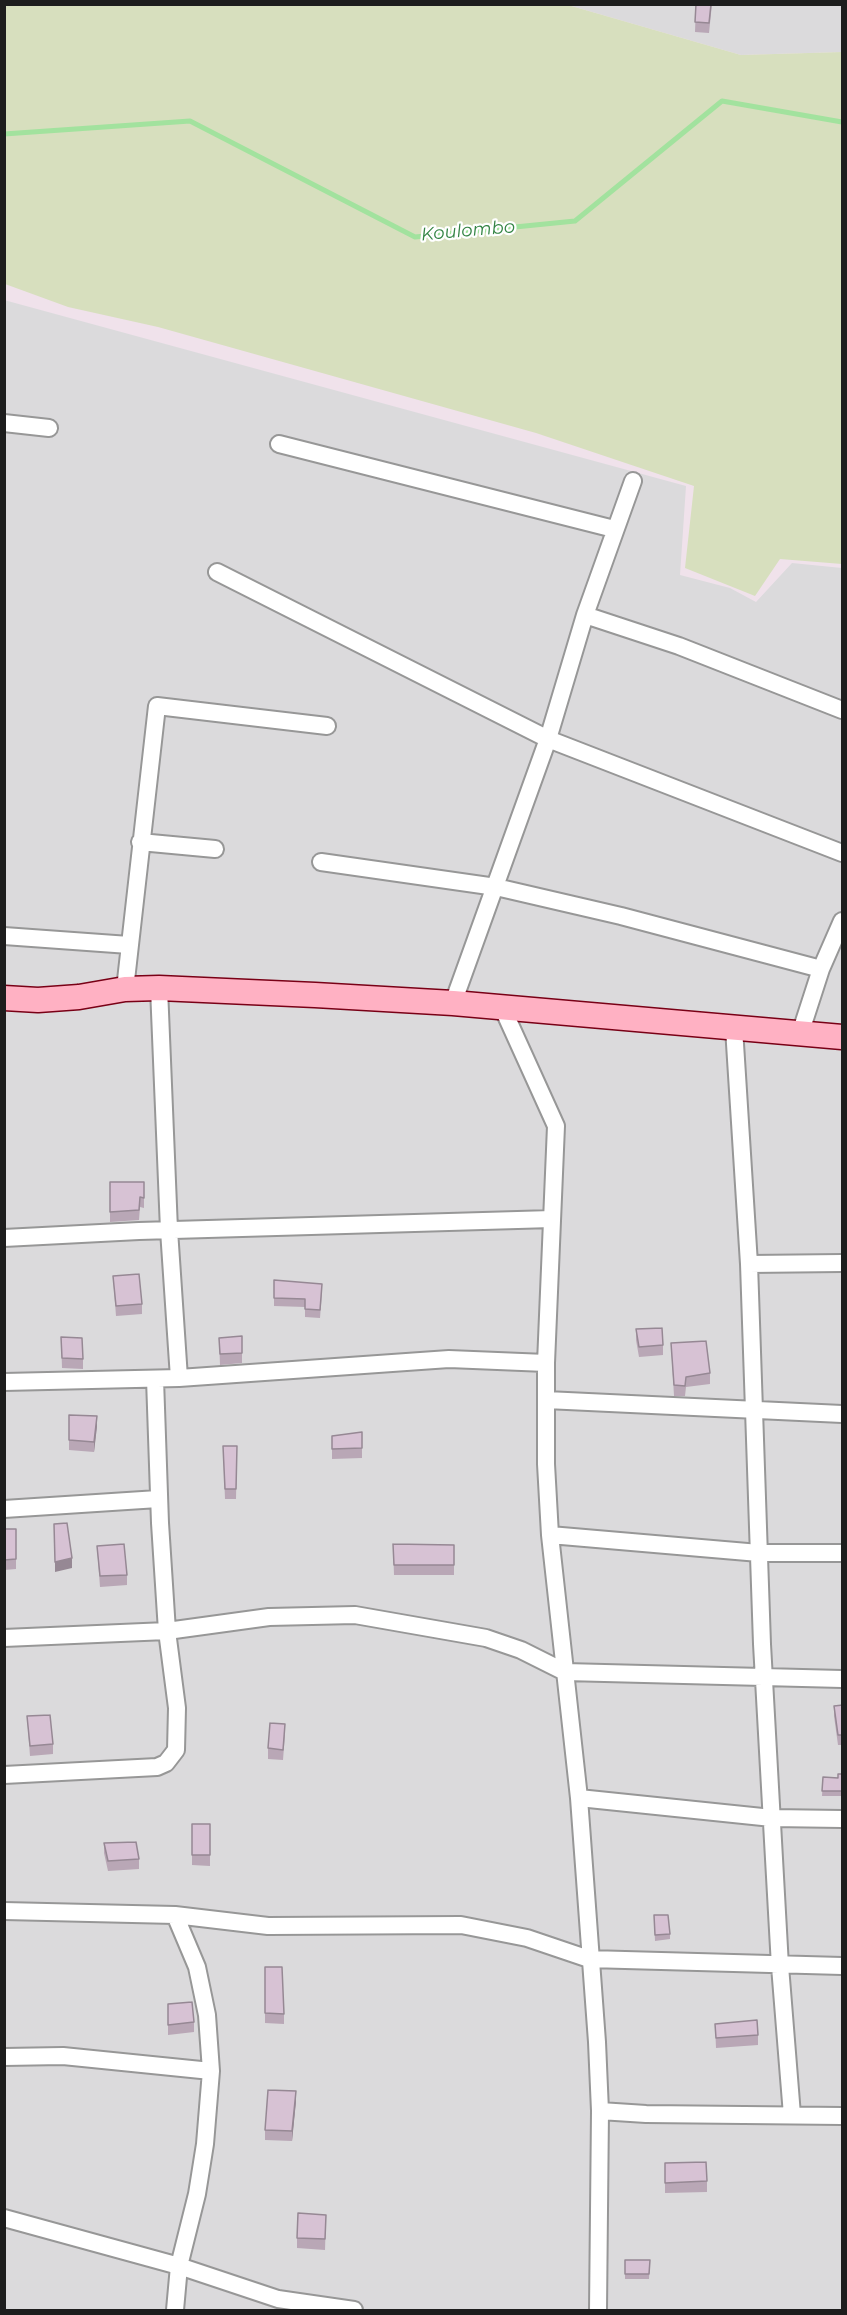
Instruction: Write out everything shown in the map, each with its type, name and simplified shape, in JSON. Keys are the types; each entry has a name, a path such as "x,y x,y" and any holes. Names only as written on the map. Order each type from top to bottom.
{"street":[{"path":"4,423 50,428"},
{"path":"279,444 614,529"},
{"path":"453,1003 548,739 585,615 633,481"},
{"path":"217,572 548,739 843,853"},
{"path":"585,615 699,653 843,710"},
{"path":"125,989 157,706 327,726"},
{"path":"140,842 215,849"},
{"path":"321,862 496,887 643,921 821,969"},
{"path":"801,1034 821,969 843,921"},
{"path":"4,936 129,945"},
{"path":"159,988 169,1230 179,1378"},
{"path":"4,998 38,1000 79,997 125,989 159,988 453,1003 843,1037"},
{"path":"503,1009 555,1121 546,1363 550,1535 579,1798 600,2111 598,2310"},
{"path":"734,1028 738,1131 749,1264 764,1677 780,1966 792,2115"},
{"path":"4,1238 169,1230 552,1219"},
{"path":"749,1264 843,1263"},
{"path":"4,1382 179,1378 449,1359 546,1363"},
{"path":"4,1775 157,1767 166,1763 176,1750 177,1708 167,1631 158,1499 155,1379"},
{"path":"546,1401 755,1412 843,1414"},
{"path":"4,1509 158,1499"},
{"path":"550,1535 759,1553 843,1553"},
{"path":"4,1638 167,1631 269,1617 355,1616 486,1638 521,1650 565,1672 843,1679"},
{"path":"579,1798 772,1818 843,1819"},
{"path":"4,1911 175,1915 268,1926 461,1925 527,1938 590,1959 843,1966"},
{"path":"175,1915 197,1967 207,2015 211,2071 205,2144 197,2194 179,2266 175,2310"},
{"path":"4,2058 63,2056 211,2071"},
{"path":"600,2111 843,2116"},
{"path":"4,2218 179,2266 278,2299 354,2310"},
{"path":"278,2299 295,2310"}],"shaded area":[{"path":"568,5 842,5 842,52 741,55"},
{"path":"4,300 686,486 680,575 730,588 756,602 792,563 842,568 842,2310 5,2310"}],"green space":[{"path":"4,5 568,5 741,55 842,52 842,564 780,559 755,596 685,568 694,486 536,433 158,327 68,307 5,284"}],"building":[{"path":"696,4 711,4 709,23 695,22"},
{"path":"110,1182 144,1182 144,1198 140,1197 139,1210 110,1212"},
{"path":"139,1274 142,1304 116,1306 113,1276"},
{"path":"274,1280 322,1284 320,1310 305,1309 305,1299 274,1298"},
{"path":"662,1328 663,1345 639,1347 636,1329"},
{"path":"242,1336 242,1353 220,1354 219,1338"},
{"path":"61,1337 82,1338 83,1359 62,1358"},
{"path":"706,1341 710,1373 686,1377 685,1386 674,1385 671,1343"},
{"path":"69,1415 97,1416 94,1442 69,1440"},
{"path":"362,1432 362,1448 332,1449 332,1436"},
{"path":"223,1446 237,1446 236,1489 225,1489"},
{"path":"67,1523 72,1558 55,1562 54,1524"},
{"path":"4,1529 16,1529 16,1559 4,1560"},
{"path":"124,1544 127,1575 100,1576 97,1546"},
{"path":"393,1544 454,1545 454,1565 394,1565"},
{"path":"843,1705 843,1735 838,1735 834,1706"},
{"path":"50,1715 53,1744 30,1746 27,1716"},
{"path":"270,1723 285,1724 283,1750 268,1748"},
{"path":"838,1774 843,1774 843,1791 822,1791 823,1777 838,1778"},
{"path":"192,1824 210,1824 210,1855 192,1855"},
{"path":"136,1842 139,1859 108,1861 104,1843"},
{"path":"654,1915 668,1915 670,1934 655,1935"},
{"path":"265,1967 282,1967 284,2014 265,2013"},
{"path":"192,2002 194,2022 168,2025 168,2004"},
{"path":"757,2020 758,2035 716,2038 715,2024"},
{"path":"268,2090 296,2091 292,2131 265,2130"},
{"path":"706,2162 707,2181 665,2183 665,2163"},
{"path":"298,2213 326,2215 325,2239 297,2238"},
{"path":"625,2260 650,2260 649,2274 625,2274"}],"waterway":[{"name":"Koulombo","path":"4,134 190,121 415,237 575,221 722,101 842,122"}]}
